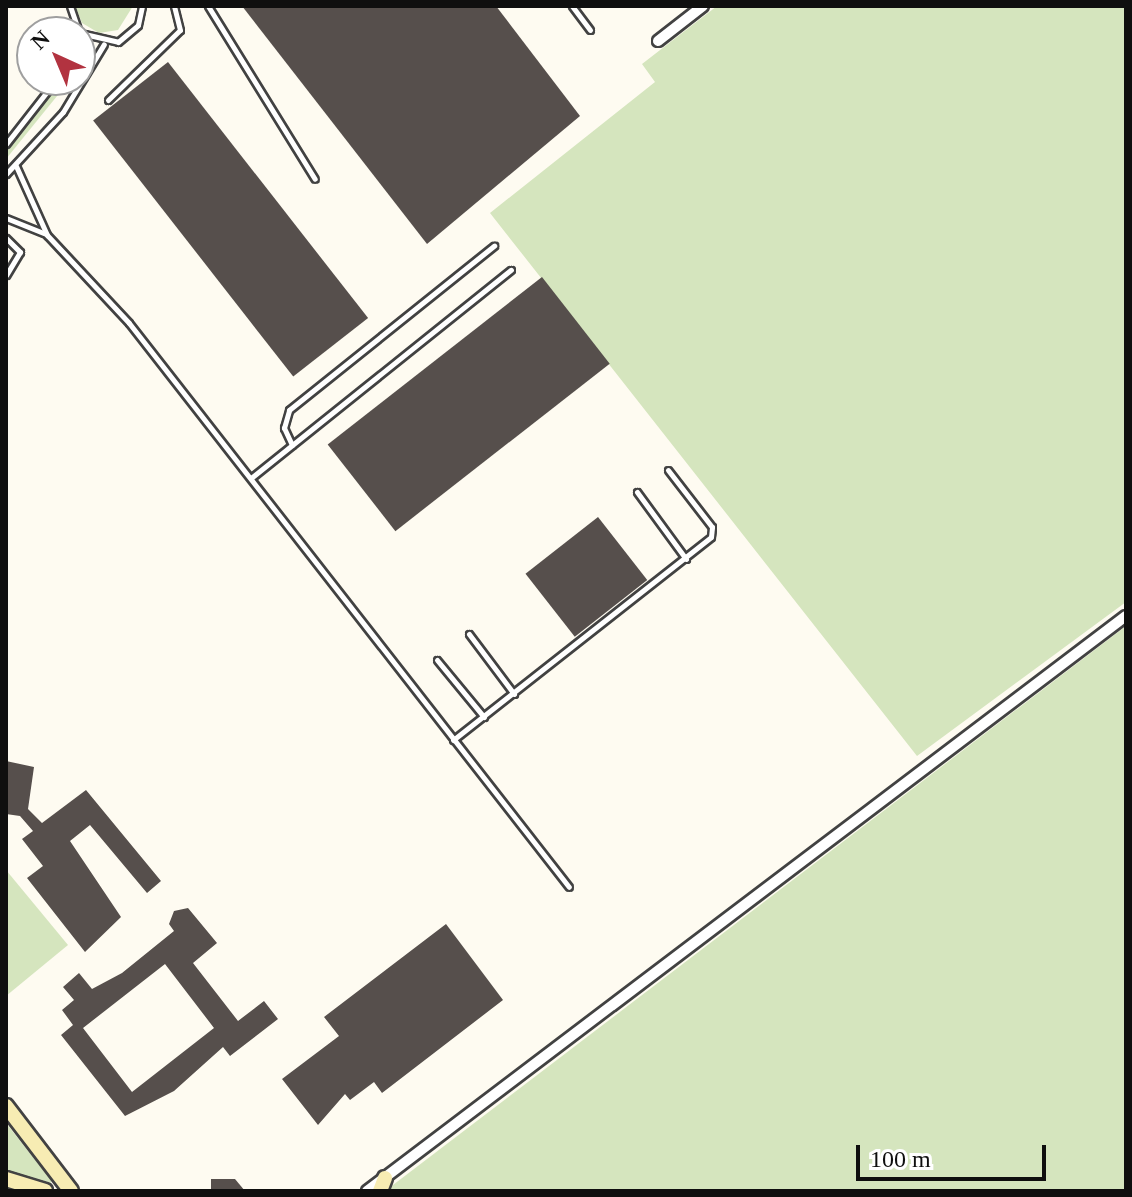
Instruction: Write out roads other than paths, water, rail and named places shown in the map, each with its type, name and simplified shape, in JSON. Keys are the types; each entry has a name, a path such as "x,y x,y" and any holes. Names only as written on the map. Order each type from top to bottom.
{"main road":[{"path":"6,1106 71,1191"},
{"path":"6,1182 11,1191"},
{"path":"6,1182 45,1191"}],"street":[{"path":"658,41 703,6"},
{"path":"367,1191 382,1184 1126,616"}],"lane":[{"path":"6,174 63,112 104,44 130,35 142,6"},
{"path":"108,100 180,30 174,6"},
{"path":"208,6 315,179"},
{"path":"572,6 590,30"},
{"path":"96,41 104,44"},
{"path":"6,144 44,96"},
{"path":"16,166 47,235 129,323 569,887"},
{"path":"6,218 47,235"},
{"path":"6,238 20,252 6,275"},
{"path":"292,445 284,428 289,410 494,246"},
{"path":"251,478 511,270"},
{"path":"453,740 686,559 713,532 668,470"},
{"path":"637,492 686,559"},
{"path":"469,634 514,694"},
{"path":"437,660 484,717"}]}
